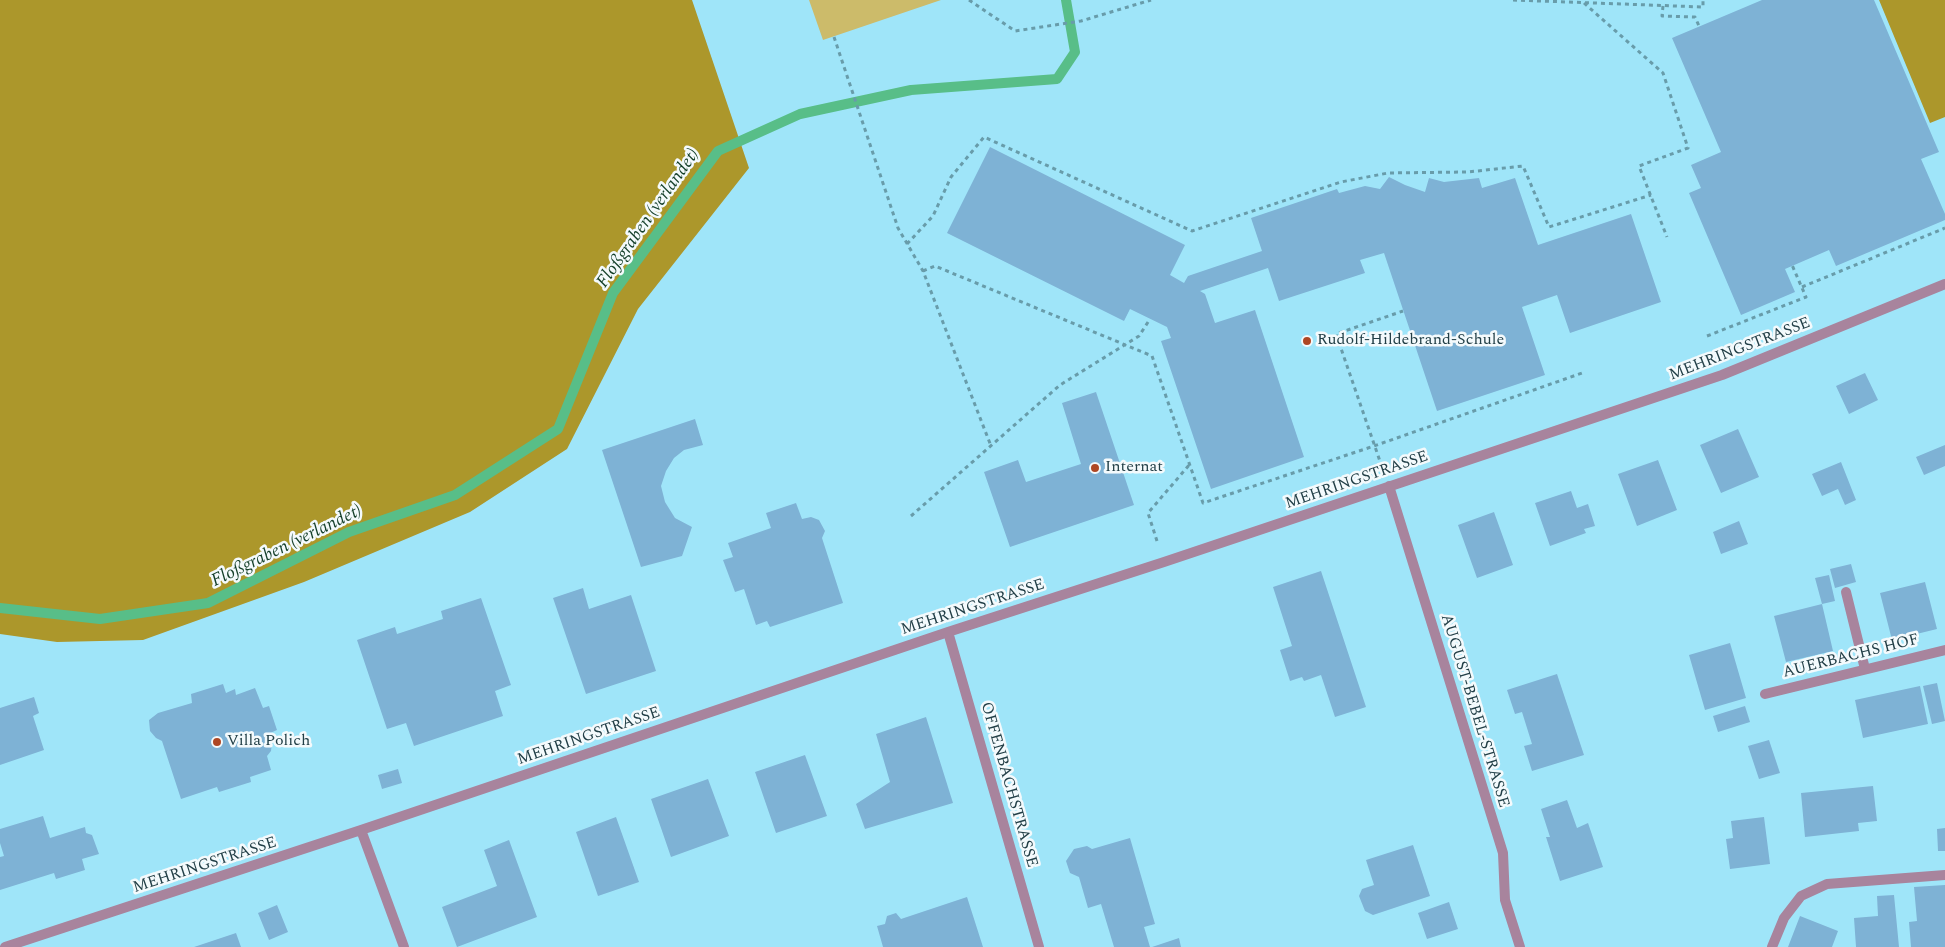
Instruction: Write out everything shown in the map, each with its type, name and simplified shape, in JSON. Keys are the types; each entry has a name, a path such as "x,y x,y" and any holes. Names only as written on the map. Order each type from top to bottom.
{"street":[{"name":"MEHRINGSTRASSE","path":"5,947 1722,376 1945,284"},
{"name":"AUGUST-BEBEL-STRASSE","path":"1388,486 1503,853 1505,900 1520,947"},
{"path":"1846,592 1864,669"},
{"name":"OFFENBACHSTRASSE","path":"948,632 1040,947"},
{"name":"AUERBACHS HOF","path":"1765,694 1945,650"},
{"path":"361,830 404,947"},
{"path":"1772,947 1784,918 1801,896 1827,884 1945,875"}],"path":[{"path":"969,0 1015,31 1081,21 1151,0"},
{"path":"975,0 976,5"},
{"path":"1513,0 1703,7 1703,0"},
{"path":"1584,3 1663,73 1688,148 1639,166 1668,238"},
{"path":"1662,6 1662,16 1695,17 1699,26"},
{"path":"834,36 898,228 923,271 991,446"},
{"path":"907,244 933,216 951,177 984,137 1192,231 1341,182 1388,173 1468,172 1523,166 1549,227 1651,195"},
{"path":"1802,287 1945,228"},
{"path":"1707,336 1806,297 1792,265"},
{"path":"923,271 935,266 1152,356 1203,503 1374,446 1585,372"},
{"path":"1388,486 1336,334 1403,311"},
{"path":"911,516 1060,385 1139,336 1150,319"},
{"path":"1164,562 1148,514 1190,463"}],"shaded area":[{"path":"0,0 692,0 749,168 638,309 567,449 470,512 304,582 143,640 57,642 0,634"},
{"path":"809,0 941,0 823,40"},
{"path":"1879,0 1945,0 1945,117 1930,123"}],"building":[{"path":"1762,0 1874,0 1939,152 1921,159 1945,214 1945,220 1836,266 1829,250 1785,269 1795,292 1741,315 1689,193 1701,188 1691,165 1721,152 1672,38"},
{"path":"990,147 1185,245 1170,275 1184,283 1188,276 1262,251 1251,218 1337,189 1339,193 1365,186 1380,189 1389,177 1425,192 1429,178 1444,182 1479,178 1482,188 1515,178 1538,245 1631,214 1661,302 1570,333 1557,295 1522,307 1545,375 1437,411 1384,253 1360,260 1365,273 1279,301 1268,268 1200,291 1205,294 1215,323 1255,310 1304,457 1211,489 1161,341 1171,338 1167,327 1130,309 1124,321 947,233"},
{"path":"1865,373 1878,400 1849,414 1836,386"},
{"name":"Internat","path":"1096,392 1134,505 1010,547 984,472 1018,460 1026,482 1081,464 1062,403"},
{"path":"695,419 703,445 684,450 674,458 666,471 661,486 665,502 675,518 692,527 682,556 641,567 602,450"},
{"path":"1738,429 1759,477 1721,493 1700,445"},
{"path":"1945,445 1945,466 1924,475 1916,457"},
{"path":"1658,460 1677,510 1637,526 1618,474"},
{"path":"1841,462 1856,500 1845,505 1838,489 1822,496 1812,474"},
{"path":"1571,491 1577,508 1588,504 1595,526 1584,529 1586,533 1550,546 1535,503"},
{"path":"796,503 802,519 811,517 819,520 825,531 822,538 843,603 770,627 767,621 756,625 744,589 735,592 723,560 733,557 728,543 771,528 766,513"},
{"path":"1494,512 1513,565 1477,578 1458,525"},
{"path":"1739,521 1748,544 1721,554 1713,532"},
{"path":"1851,564 1856,582 1835,588 1830,569"},
{"path":"1321,571 1366,707 1335,717 1321,675 1304,681 1302,677 1290,681 1280,650 1292,646 1273,587"},
{"path":"1829,575 1835,601 1822,604 1815,578"},
{"path":"1925,582 1937,629 1892,640 1880,593"},
{"path":"583,588 589,609 631,595 656,671 586,694 553,598"},
{"path":"481,598 511,685 495,691 503,716 414,746 406,723 387,729 357,640 395,627 397,634 443,619 441,611"},
{"path":"1822,604 1833,651 1786,662 1774,616"},
{"path":"1730,643 1746,698 1705,710 1689,655"},
{"path":"1557,674 1584,755 1532,771 1524,746 1532,744 1522,712 1515,714 1507,690"},
{"path":"1937,683 1945,721 1932,724 1923,686"},
{"name":"Villa Polich","path":"223,684 226,693 235,689 236,695 255,688 263,708 269,706 277,730 268,734 272,743 271,751 267,756 271,770 250,777 251,782 219,792 217,787 181,799 162,741 156,738 150,731 149,720 158,713 192,703 191,694"},
{"path":"1920,686 1928,724 1863,738 1855,700"},
{"path":"34,697 39,713 33,716 44,750 0,765 0,708"},
{"path":"1745,706 1750,722 1718,732 1713,716"},
{"path":"926,717 953,803 865,829 856,804 890,782 876,734"},
{"path":"1769,740 1780,773 1759,779 1748,746"},
{"path":"805,755 827,816 776,833 755,772"},
{"path":"398,769 402,783 382,789 378,775"},
{"path":"708,779 729,836 671,857 651,799"},
{"path":"1873,786 1877,821 1858,823 1859,831 1805,837 1801,793"},
{"path":"1567,800 1577,828 1588,823 1603,867 1560,881 1546,837 1550,837 1541,809"},
{"path":"43,816 50,838 85,827 86,833 92,835 99,854 82,859 85,870 56,879 54,873 0,890 0,857 4,856 0,843 0,829"},
{"path":"616,817 639,882 598,896 576,832"},
{"path":"1764,817 1770,864 1730,869 1726,839 1733,838 1731,821"},
{"path":"1945,828 1945,851 1938,851 1937,829"},
{"path":"1130,838 1155,924 1144,927 1150,947 1114,947 1101,904 1088,908 1079,877 1070,873 1066,861 1074,849 1087,846 1092,849"},
{"path":"509,840 537,917 457,947 442,907 497,886 484,850"},
{"path":"1413,845 1430,896 1373,915 1365,911 1359,896 1362,889 1374,885 1366,860"},
{"path":"1945,885 1945,947 1911,947 1909,922 1917,921 1914,887"},
{"path":"1894,895 1899,947 1856,947 1854,918 1878,916 1877,896"},
{"path":"967,897 983,947 883,947 877,926 885,924 887,916 896,913 901,919"},
{"path":"1449,902 1458,929 1427,939 1418,913"},
{"path":"277,905 288,932 269,940 258,913"},
{"path":"1800,916 1838,931 1832,947 1788,947"},
{"path":"236,933 241,947 194,947"},
{"path":"1179,938 1181,947 1152,947"}],"waterway":[{"name":"Floßgraben (verlandet)","path":"0,608 100,619 208,603 349,532 455,495 558,429 613,293 718,151 800,114 911,90 1057,79 1075,52 1066,0"}],"place":[{"name":"Rudolf-Hildebrand-Schule","path":"1307,341"},
{"name":"Internat","path":"1095,468"},
{"name":"Villa Polich","path":"217,742"}]}
